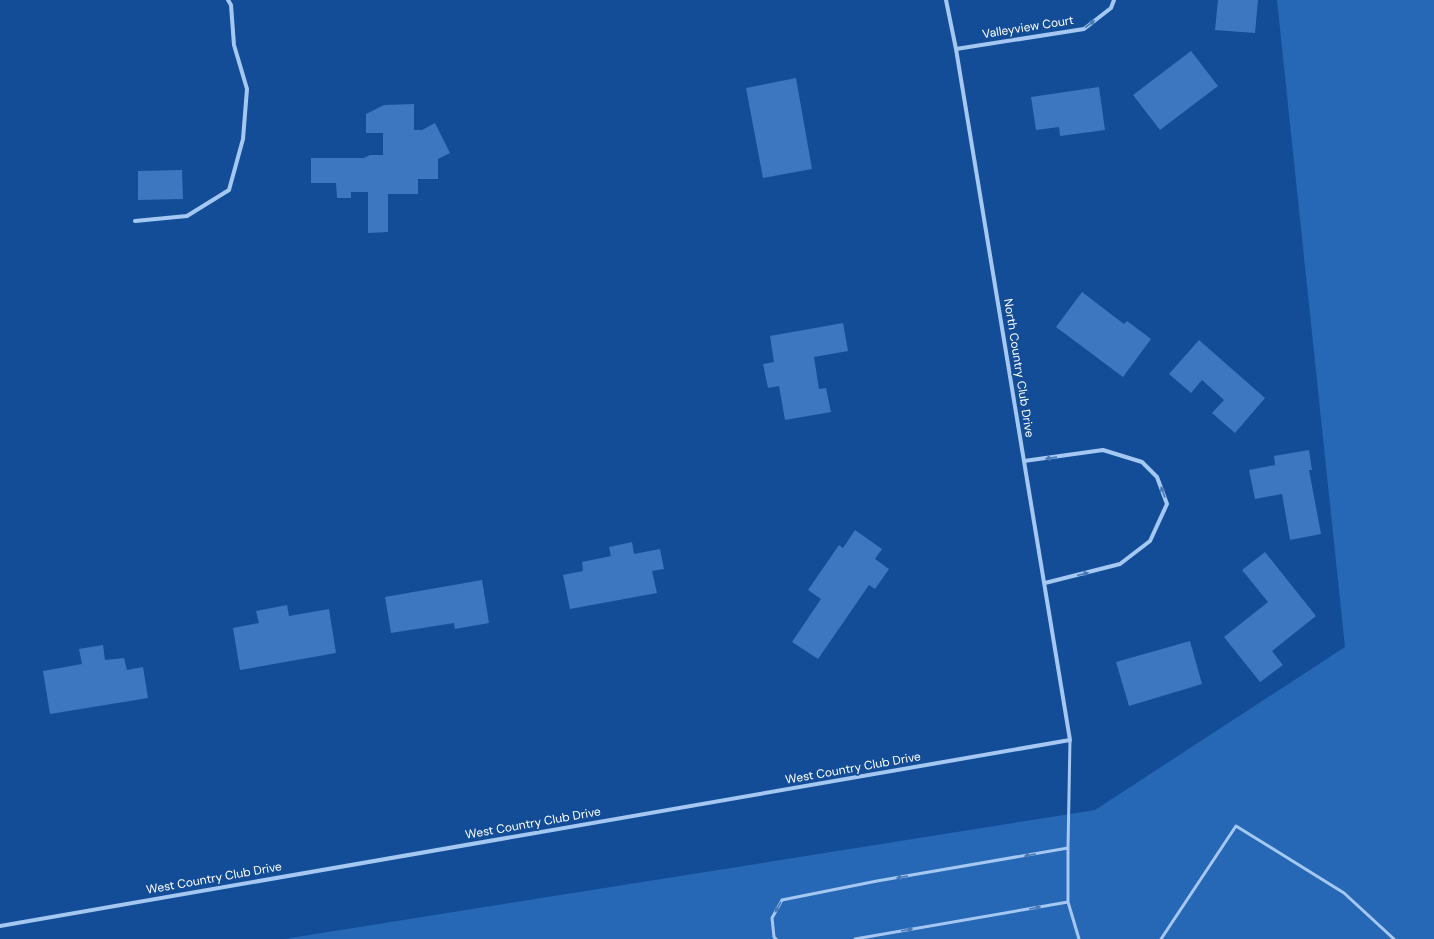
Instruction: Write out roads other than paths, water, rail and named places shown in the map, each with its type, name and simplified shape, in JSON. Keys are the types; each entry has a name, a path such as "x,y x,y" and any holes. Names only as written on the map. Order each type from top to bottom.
{"street":[{"path":"135,221 187,216 229,190 243,139 247,89 234,44 231,6 228,0"},
{"name":"North Country Club Drive","path":"946,0 956,49 1070,740"},
{"name":"Valleyview Court","path":"956,49 1084,29 1111,8 1114,0"},
{"path":"1024,462 1103,450 1110,452 1142,462 1157,477 1167,504 1150,541 1120,564 1045,583"},
{"name":"West Country Club Drive","path":"0,926 1070,740"}],"lane":[{"path":"1070,740 1068,902 1079,939"},
{"path":"1161,939 1236,826 1344,893 1394,939"},
{"path":"776,939 774,937 772,918 782,900 877,881 1068,848"},
{"path":"855,939 1068,902"}]}
